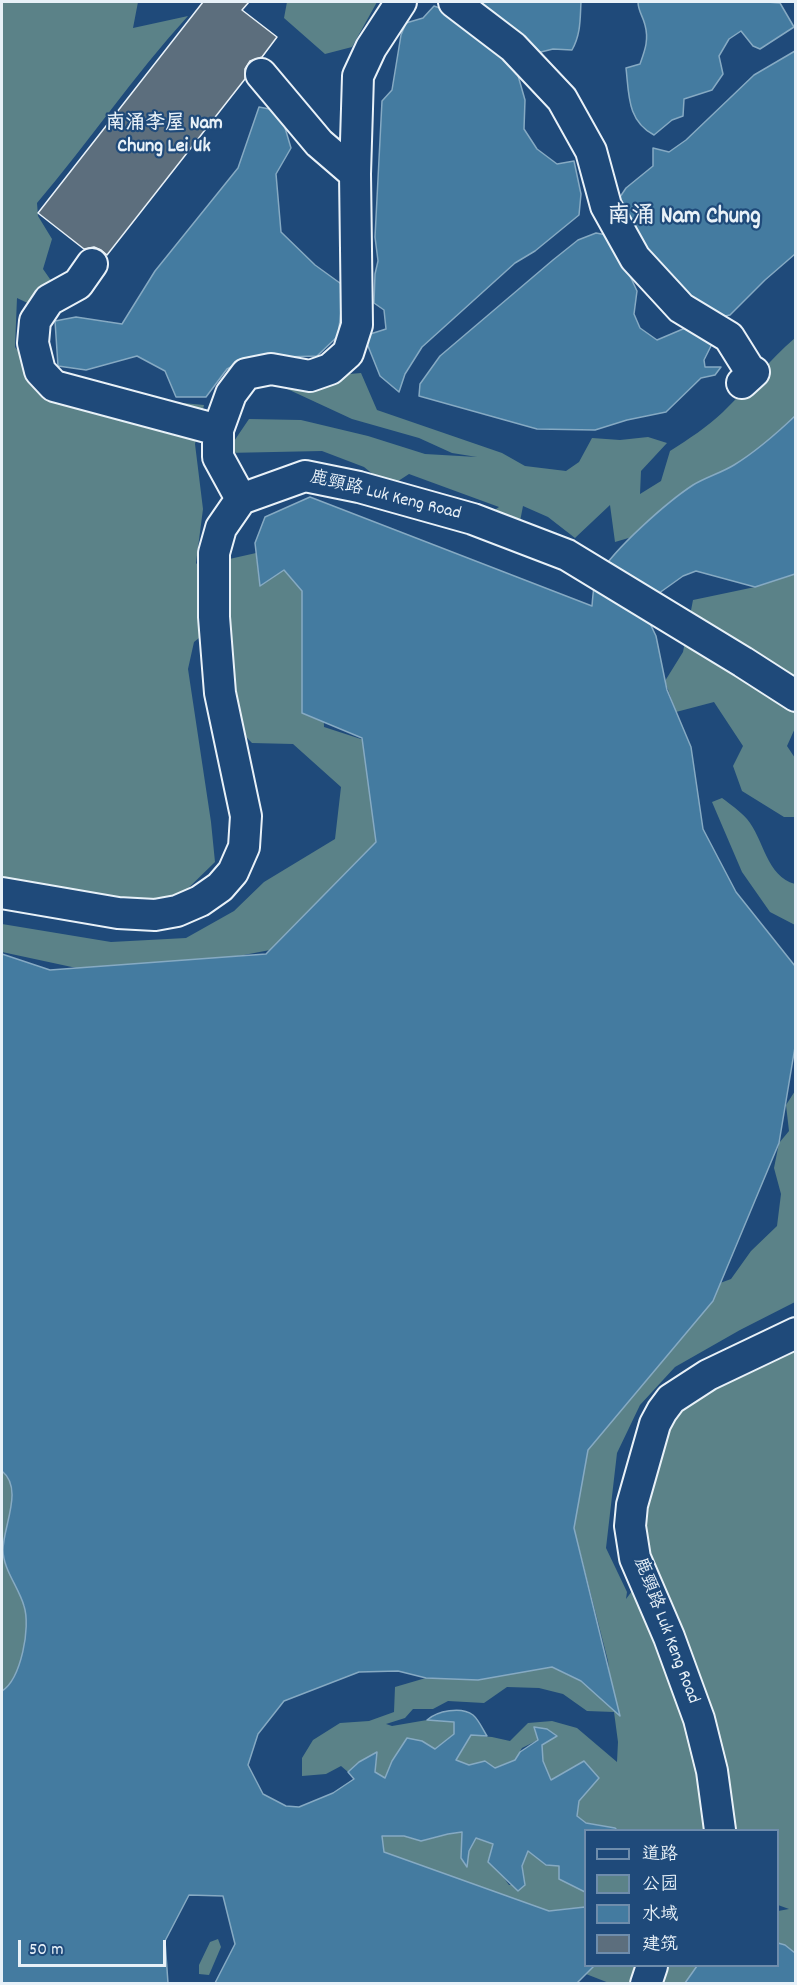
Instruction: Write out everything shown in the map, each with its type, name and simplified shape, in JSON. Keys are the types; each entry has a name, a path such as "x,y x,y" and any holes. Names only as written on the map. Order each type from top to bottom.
{"street":[{"path":"2,893 118,913 155,915 177,911 200,901 220,887 233,872 244,847 246,816 220,693 213,581 214,554 221,528 241,499 218,458 219,430 231,394 246,374 271,369 310,376 330,369 348,353 357,325 355,174 358,76 371,48 401,2"},
{"path":"454,2 513,47 562,99 591,151 606,206 635,258 681,308 729,337 749,369 754,372 742,383"},
{"path":"261,74 319,143 355,174"},
{"path":"92,264 78,284 49,300 35,321 33,343 40,371 54,386 219,430"},
{"name":"鹿頸路 Luk Keng Road","path":"241,499 305,476 359,487 473,519 567,555 795,696"},
{"name":"鹿頸路 Luk Keng Road","path":"720,1829 712,1771 694,1704 669,1637 635,1558 630,1526 632,1505 652,1432 662,1411 671,1399 708,1375 795,1333"},
{"path":"646,1983 651,1967"}],"green space":[{"path":"2,2 138,2 133,28 188,16 37,203 38,216 52,239 43,269 66,302 53,315 17,298 15,347 55,393 93,410 139,426 172,402 204,405 195,444 203,509 196,563 221,593 225,560 256,553 260,585 281,566 302,590 323,699 324,727 367,741 376,842 270,950 123,978 2,952 2,924 111,942 186,938 234,911 264,882 335,839 341,787 293,744 252,743 220,710 218,623 194,642 188,669 215,862 172,904 2,906"},
{"path":"287,2 377,2 352,47 325,54 284,18"},
{"path":"795,338 795,416 762,446 734,466 695,484 669,502 632,537 615,542 610,505 575,538 548,517 523,506 514,552 466,530 499,507 409,474 389,487 364,467 322,451 226,453 249,419 301,420 368,436 425,454 477,457 452,453 419,438 352,419 270,381 361,373 377,410 502,453 525,466 566,471 579,462 592,438 620,440 648,437 667,443 641,471 640,494 661,481 670,451 711,423"},
{"path":"795,574 796,726 787,746 795,758 795,817 784,817 742,791 733,766 743,746 714,702 676,712 665,681 683,652 693,600 755,587"},
{"path":"722,798 738,810 753,827 766,856 778,873 785,880 795,884 795,925 770,912 742,872 712,802"},
{"path":"795,1091 795,1302 675,1367 640,1405 617,1453 606,1548 627,1592 626,1599 635,1587 641,1429 795,1325 795,1983 655,1983 661,1967 779,1967 779,1911 789,1909 779,1905 779,1829 616,1829 586,1823 577,1816 579,1797 599,1778 584,1761 574,1769 551,1780 539,1746 557,1736 534,1727 538,1740 522,1748 515,1760 494,1768 456,1761 471,1735 510,1741 528,1723 552,1721 577,1728 617,1762 618,1742 614,1712 587,1711 563,1694 539,1688 507,1687 484,1703 448,1701 433,1709 413,1709 405,1718 386,1724 392,1726 427,1720 454,1722 454,1734 435,1749 422,1741 392,1761 385,1778 375,1772 377,1753 359,1762 348,1772 341,1766 326,1774 302,1776 302,1758 313,1740 340,1723 369,1721 394,1712 395,1687 436,1675 549,1666 602,1691 613,1703 608,1661 574,1528 585,1438 693,1293 731,1279 751,1251 777,1226 781,1194 774,1168 779,1143 789,1131 786,1105"},
{"path":"2,1451 32,1477 34,1615 22,1668 2,1699"},
{"path":"462,1832 461,1858 467,1866 469,1850 475,1838 493,1844 488,1862 499,1871 509,1885 525,1885 522,1866 528,1851 546,1865 559,1866 559,1879 584,1892 584,1907 549,1911 510,1901 384,1852 382,1836 400,1835 421,1841"},
{"path":"218,1939 221,1947 209,1975 199,1974 199,1965 210,1942"},
{"path":"593,1967 646,1967 639,1983 609,1983 586,1974"}],"water":[{"path":"479,2 581,2 580,26 575,44 572,50 553,49 537,53"},
{"path":"638,2 780,3 794,27 760,49 753,46 741,31 729,39 719,56 723,74 712,90 684,99 683,116 672,120 654,135 645,129 634,115 628,87 626,68 640,64 645,49 646,30"},
{"path":"434,6 451,12 482,36 517,72 525,100 524,129 537,149 557,164 574,161 581,194 579,215 535,251 515,263 422,347 405,374 399,392 380,376 364,336 386,329 384,310 374,303 378,261 375,237 382,101 392,90 401,35 406,23 423,18"},
{"path":"795,51 795,254 730,315 720,317 681,294 663,265 643,246 618,200 626,188 653,166 653,148 669,152 686,140 754,75"},
{"path":"259,107 280,111 291,148 276,174 281,232 315,265 344,286 338,336 317,356 249,358 227,369 206,397 176,397 165,371 137,356 86,370 58,366 55,321 76,317 122,324 155,271 238,168"},
{"path":"596,233 607,235 623,261 637,291 634,314 640,328 657,340 690,326 714,340 704,360 705,367 721,367 715,375 701,378 666,412 627,420 595,430 537,429 419,396 420,384 440,356 578,240"},
{"path":"795,416 795,574 755,587 696,571 683,576 655,596 647,617 656,636 667,690 691,747 703,829 736,892 795,966 795,1047 779,1143 713,1301 588,1450 574,1528 620,1716 581,1681 552,1667 478,1680 426,1678 398,1671 359,1672 284,1701 258,1734 248,1765 263,1794 286,1806 299,1807 333,1793 354,1779 348,1772 359,1762 377,1752 375,1772 385,1778 392,1761 407,1738 422,1741 435,1749 454,1734 454,1722 427,1720 443,1712 456,1710 468,1712 477,1720 487,1736 471,1735 456,1760 469,1765 485,1761 495,1768 515,1760 520,1752 538,1740 534,1727 547,1729 557,1736 542,1745 543,1761 551,1780 584,1761 599,1778 579,1801 577,1816 586,1823 616,1829 584,1829 584,1892 559,1879 559,1866 546,1865 528,1851 522,1866 525,1885 518,1891 488,1862 493,1844 476,1838 469,1851 467,1867 461,1858 462,1832 421,1841 404,1836 382,1836 384,1852 549,1911 584,1907 584,1967 593,1967 576,1984 215,1983 235,1944 223,1896 189,1895 165,1941 168,1983 2,1984 2,1691 14,1676 23,1652 26,1615 22,1599 8,1571 3,1550 12,1498 8,1479 2,1471 2,954 50,970 266,954 376,842 362,738 302,713 302,591 284,570 260,586 255,543 265,517 310,497 592,606 597,578 616,552 642,527 693,485 729,468 773,436"},
{"path":"779,1943 795,1953 795,1983 685,1983 696,1967 779,1967"}],"building":[{"path":"203,2 249,2 242,10 277,37 262,57 250,61 245,69 245,79 107,255 94,247 84,249 38,213"}],"district":[{"name":"南涌李屋 Nam Chung Lei Uk","path":"164,136"},
{"name":"南涌 Nam Chung","path":"684,219"}]}
